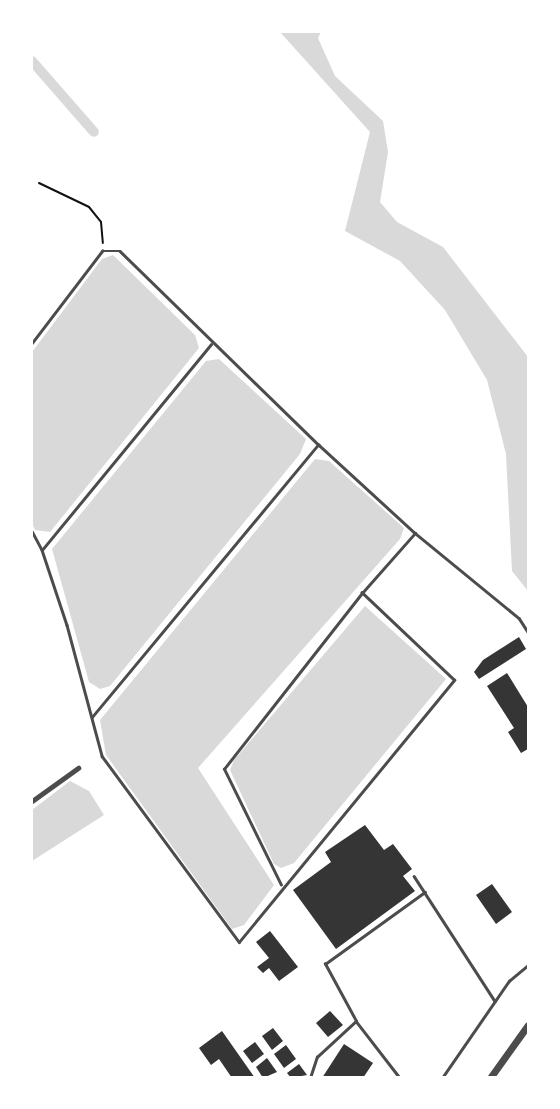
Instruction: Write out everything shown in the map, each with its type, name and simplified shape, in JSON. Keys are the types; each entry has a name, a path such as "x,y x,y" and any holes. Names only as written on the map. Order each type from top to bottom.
{"street":[{"path":"32,801 78,768"},
{"path":"490,1077 528,1025"}],"lane":[{"path":"32,343 102,251 120,251 319,445 415,533 519,618 528,632"},
{"path":"42,550 212,343"},
{"path":"92,717 319,445"},
{"path":"32,531 42,550 102,756 230,936 239,942 282,886 454,680 362,593"},
{"path":"282,886 224,769 362,593 415,533"},
{"path":"414,876 495,1001"},
{"path":"400,1077 356,1021 325,964 425,892"},
{"path":"442,1077 495,1001 528,965"},
{"path":"310,1077 317,1057 356,1021"}],"path":[{"path":"39,183 89,207 101,222 102,251"}],"shaded area":[{"path":"280,32 321,32 318,38 335,76 383,121 388,152 380,202 397,222 443,247 528,357 528,591 512,571 506,454 487,380 445,310 400,261 345,231 370,132"},
{"path":"113,255 195,335 199,348 50,532 35,530 32,523 32,352 102,259"},
{"path":"219,359 306,439 300,454 110,686 100,689 89,682 52,549 206,361"},
{"path":"315,459 329,461 404,528 400,539 198,768 274,885 244,925 232,929 106,755 100,720"},
{"path":"365,606 446,679 294,863 281,868 274,864 230,770 234,760"},
{"path":"70,781 89,791 104,815 32,861 32,810"}],"building":[{"path":"519,637 526,649 479,679 474,672 483,660"},
{"path":"507,673 528,707 528,749 521,753 508,732 514,728 487,686"},
{"path":"365,825 384,850 393,844 412,869 403,876 415,891 336,949 293,890 331,862 325,852"},
{"path":"492,884 512,912 496,924 476,895"},
{"path":"270,931 298,967 279,981 269,968 263,973 257,967 269,958 256,942"},
{"path":"330,1011 343,1025 328,1037 316,1023"},
{"path":"273,1028 283,1041 272,1050 262,1036"},
{"path":"222,1031 255,1078 232,1078 219,1059 211,1065 199,1048"},
{"path":"255,1042 264,1054 252,1063 243,1051"},
{"path":"344,1044 373,1063 363,1078 322,1078"},
{"path":"286,1045 296,1059 284,1068 274,1054"},
{"path":"267,1058 277,1072 263,1078 256,1067"},
{"path":"299,1064 307,1075 291,1078 287,1073"}],"waterway":[{"path":"32,61 94,132"}]}
